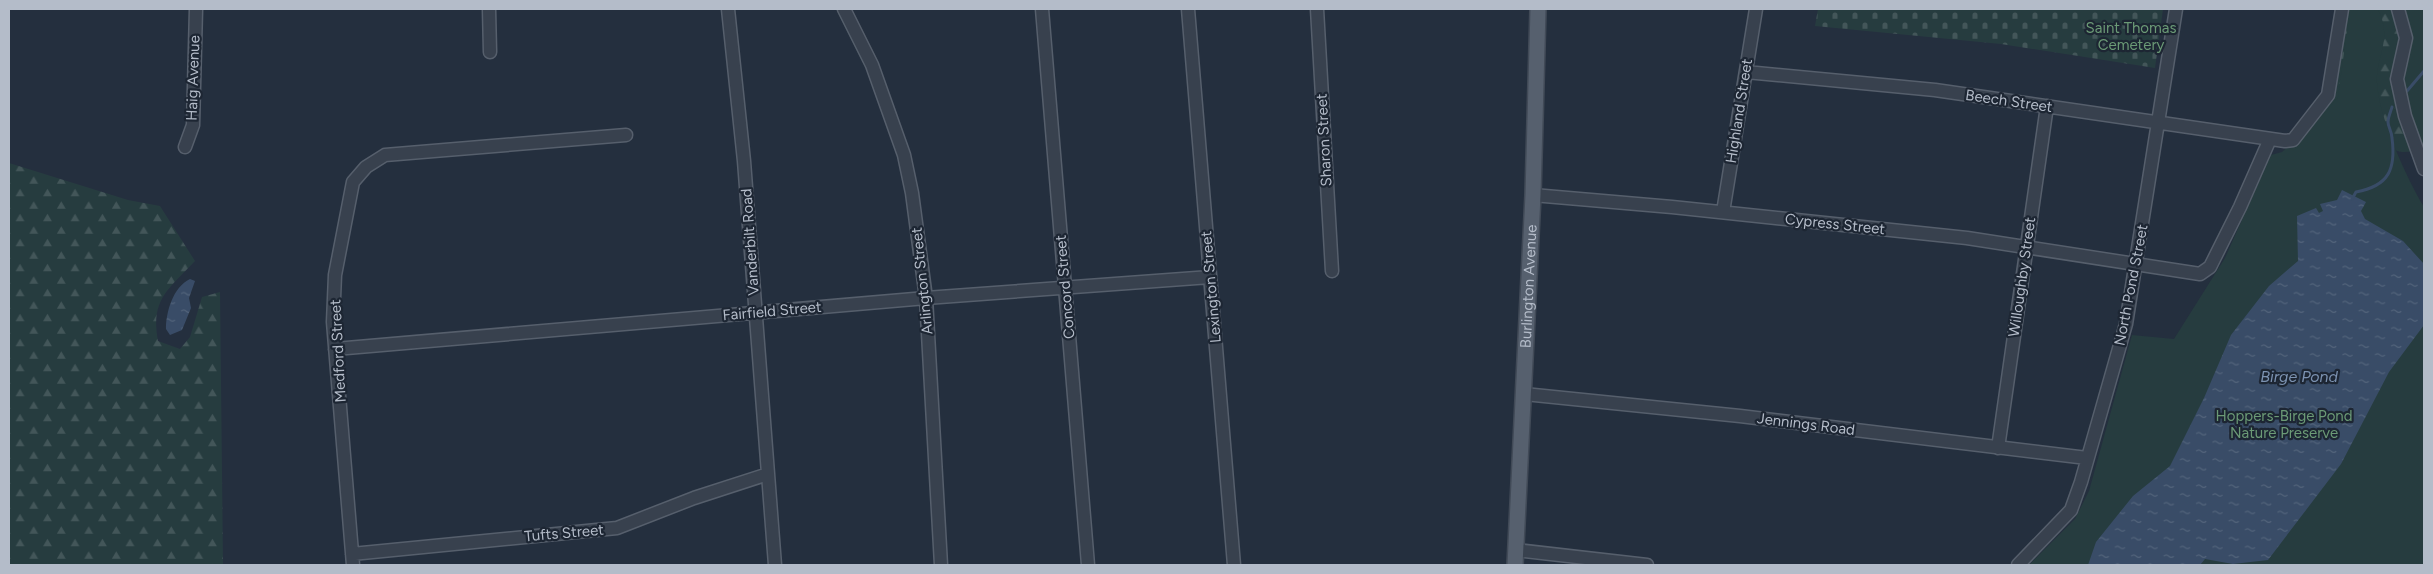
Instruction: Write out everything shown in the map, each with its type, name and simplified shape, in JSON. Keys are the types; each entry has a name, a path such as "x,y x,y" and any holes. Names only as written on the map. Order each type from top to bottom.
{"main road":[{"name":"Burlington Avenue","path":"1516,558 1533,195 1538,9"}],"street":[{"name":"Haig Avenue","path":"185,147 193,125 196,9"},
{"path":"490,9 490,52"},
{"name":"Vanderbilt Road","path":"728,9 744,161 775,565"},
{"name":"Arlington Street","path":"844,9 872,65 904,155 912,194 926,298 941,565"},
{"name":"Concord Street","path":"1042,9 1088,565"},
{"name":"Lexington Street","path":"1188,9 1234,565"},
{"name":"Sharon Street","path":"1317,9 1332,271"},
{"name":"Highland Street","path":"1723,212 1756,9"},
{"name":"North Pond Street","path":"2018,565 2070,510 2082,482 2126,324 2176,9"},
{"name":"Beech Street","path":"1746,72 1935,90 2270,139 2293,140 2328,95 2342,9"},
{"path":"2398,9 2406,38 2397,79 2405,116 2424,169"},
{"name":"Willoughby Street","path":"1998,448 2047,106"},
{"name":"Medford Street","path":"353,560 333,322 335,275 353,182 366,166 385,155 626,134"},
{"name":"Cypress Street","path":"1533,195 1723,212 1967,238 2200,274 2210,267 2240,207 2270,139"},
{"name":"Fairfield Street","path":"335,349 926,298 1210,276"},
{"name":"Jennings Road","path":"1524,394 1740,416 2088,458"},
{"name":"Tufts Street","path":"353,560 617,528 694,498 768,474"},
{"path":"1516,558 1647,565"}],"green space":[{"name":"Saint Thomas Cemetery","path":"1818,9 2163,9 2155,68 2001,44 1815,26"},
{"path":"2348,9 2424,9 2424,151 2402,152 2310,130 2335,96"},
{"name":"Hoppers-Birge Pond Nature Preserve","path":"2350,9 2378,9 2382,19 2384,42 2378,66 2377,89 2393,143 2424,207 2424,565 2029,565 2075,519 2089,491 2132,335 2174,339 2225,258 2271,155 2282,152 2324,114 2338,97"},
{"path":"2394,9 2424,9 2424,176 2401,127 2392,97 2392,75 2397,42 2397,20"},
{"path":"9,163 128,200 160,206 195,261 170,288 159,305 156,327 158,341 180,349 190,337 202,297 220,292 223,565 9,565"}],"water":[{"name":"Birge Pond","path":"2342,190 2366,202 2361,211 2365,219 2403,241 2424,264 2424,325 2389,372 2341,464 2268,560 2233,564 2205,559 2200,565 2088,565 2096,542 2133,496 2170,466 2204,398 2231,335 2269,286 2298,261 2297,216 2316,208 2319,213 2323,211 2320,204 2337,200"},
{"path":"190,279 195,281 189,298 191,308 182,330 170,335 166,329 169,308 179,288"}],"waterway":[{"path":"2407,91 2424,71"},
{"path":"2352,199 2356,192 2376,185 2388,174 2393,159 2392,136 2388,122 2392,107"}]}
